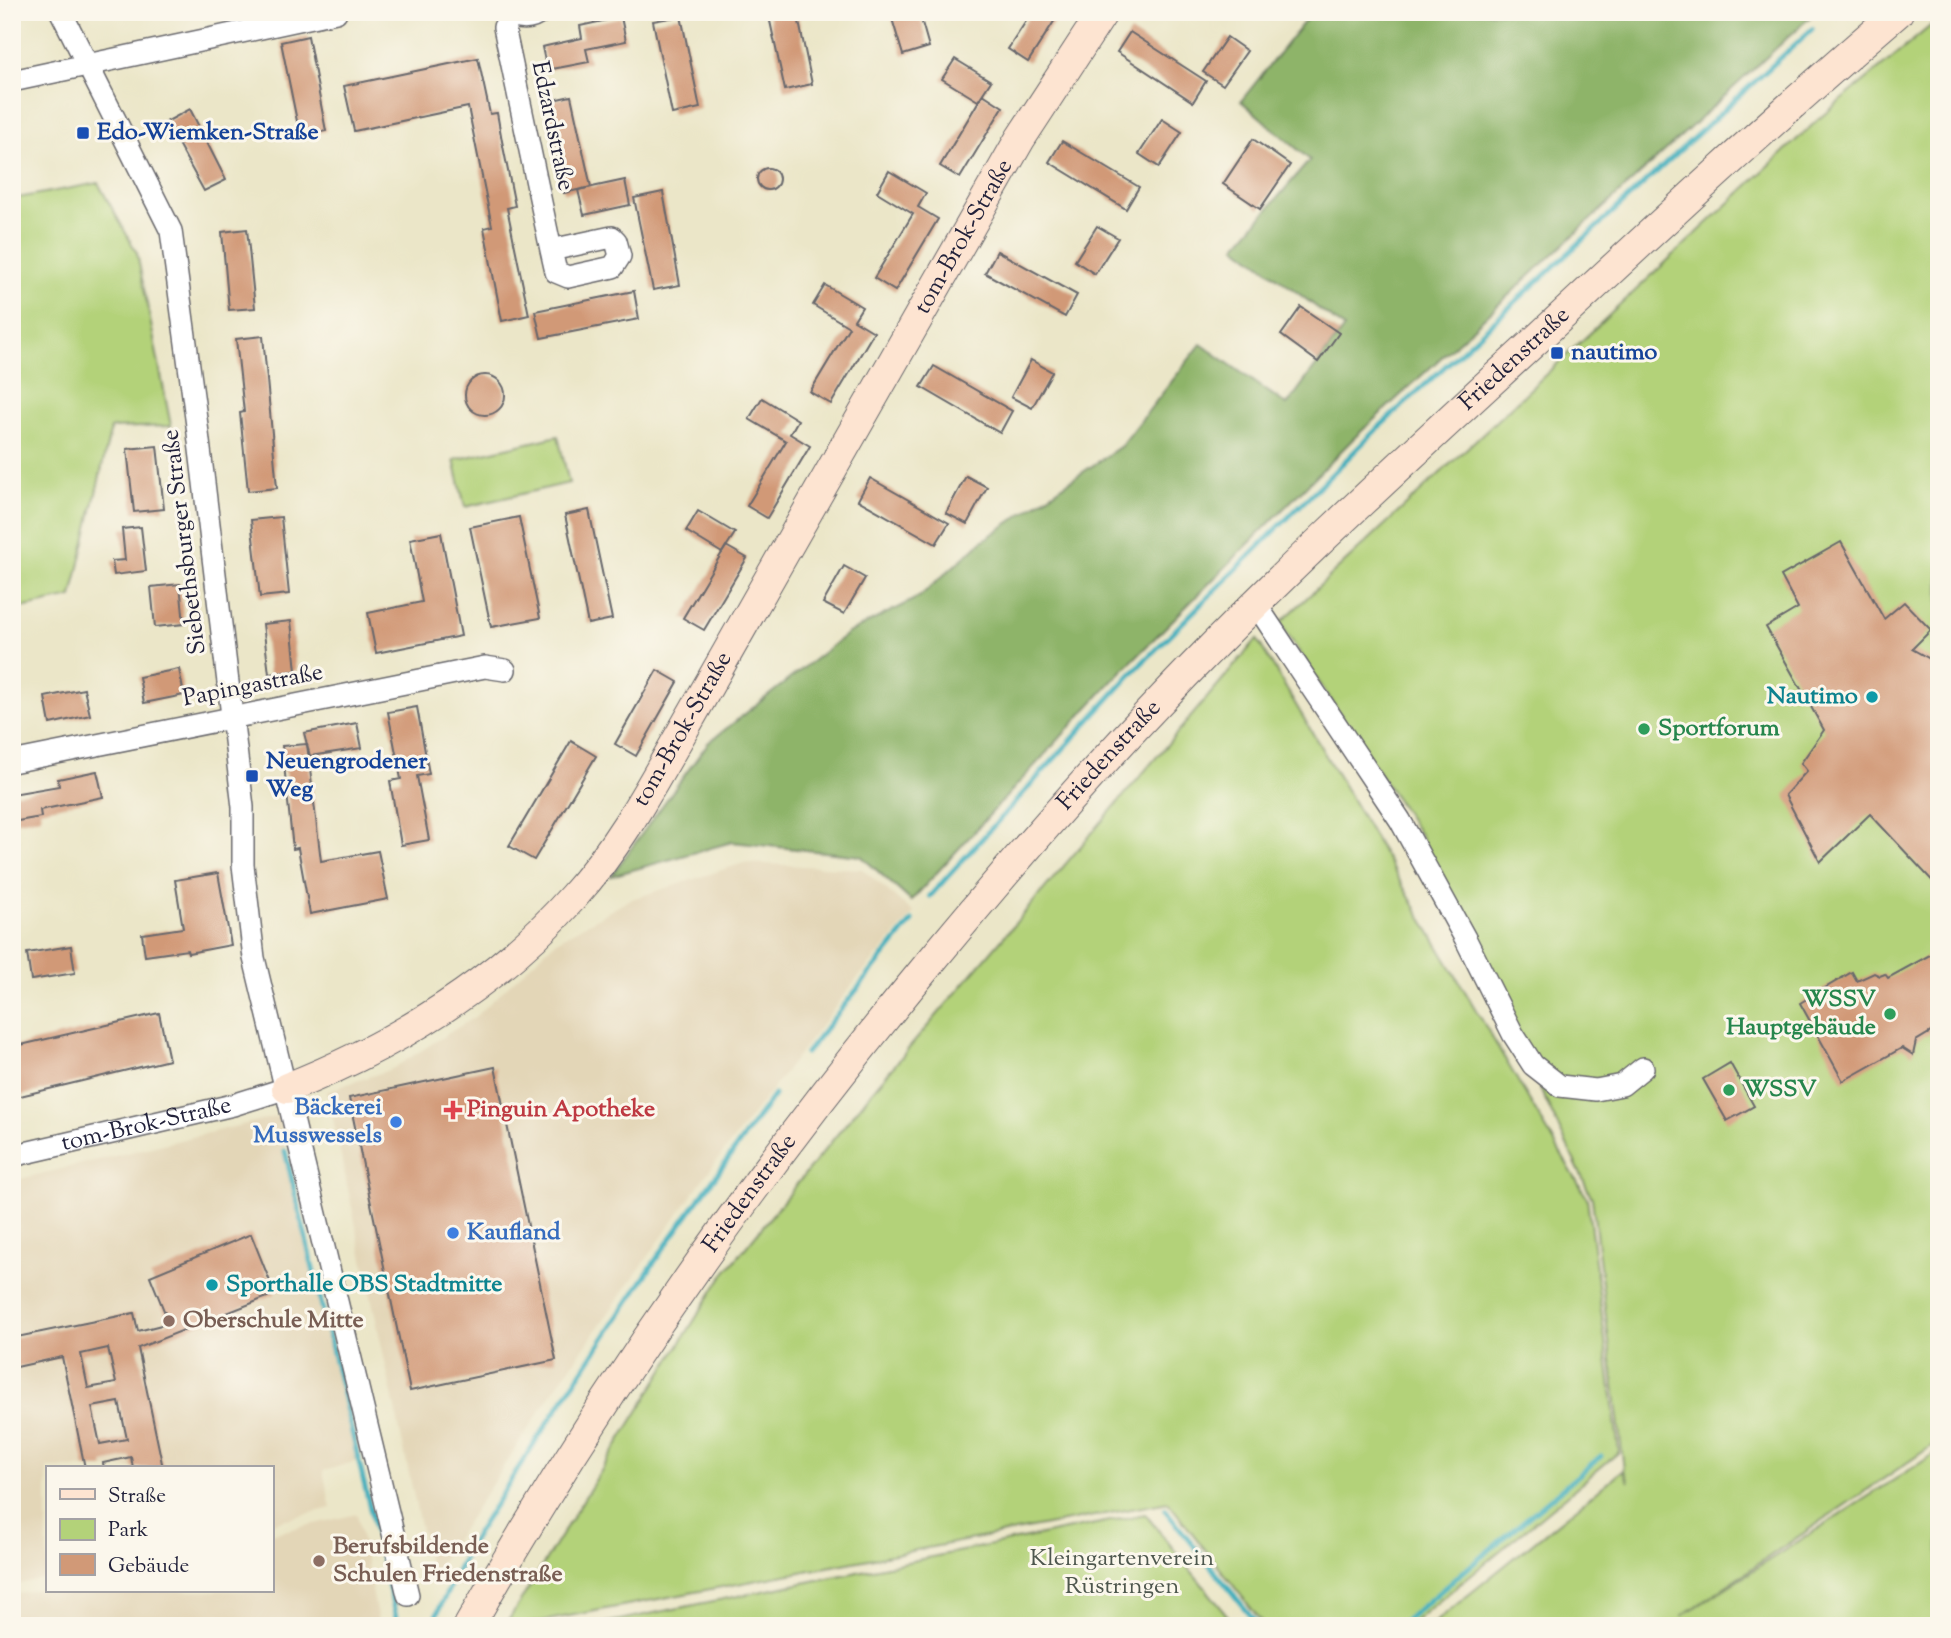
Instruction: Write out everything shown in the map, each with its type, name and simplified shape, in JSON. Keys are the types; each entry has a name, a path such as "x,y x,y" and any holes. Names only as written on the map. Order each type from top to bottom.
{"main road":[{"name":"tom-Brok-Straße","path":"287,1088 372,1051 454,1000 534,935 573,898 600,865 628,824 674,746 1020,139 1103,12"},
{"name":"Friedenstraße","path":"469,1626 582,1437 737,1208 846,1065 1049,821 1156,705 1346,514 1560,316 1898,12"}],"street":[{"name":"Siebethsburger Straße","path":"61,12 171,231 243,807 243,864 254,958 287,1088"},
{"path":"511,14 529,19 541,12"},
{"path":"12,81 329,13"},
{"name":"Edzardstraße","path":"511,14 505,27 551,250"},
{"path":"1253,605 1263,615 1400,820 1465,938 1513,1034 1533,1065 1560,1086 1596,1090 1622,1085 1643,1068"},
{"name":"Papingastraße","path":"12,762 485,667 505,670"},
{"path":"287,1088 408,1595"},
{"name":"tom-Brok-Straße","path":"12,1156 233,1105 287,1088"}],"shaded area":[{"name":"Kaufland","path":"744,863 862,869 914,913 853,984 703,1179 554,1390 431,1576 327,1091 392,1069 476,1016 555,942 629,900"},
{"name":"Oberschule Mitte","path":"278,1116 357,1461 323,1471 331,1508 273,1522 273,1466 46,1466 46,1577 12,1586 12,1181"},
{"name":"Berufsbildende Schulen Friedenstraße","path":"357,1514 379,1626 12,1626 12,1595 46,1587 46,1592 273,1592 273,1534"}],"green space":[{"path":"1312,12 1805,12 1810,17 1353,439 1112,681 911,901 861,856 732,842 611,876 708,743 848,633 919,597 981,542 1121,446 1201,344 1287,405 1344,328 1236,246 1310,160 1241,101"},
{"name":"Sportforum","path":"1939,19 1939,1441 1682,1616 1939,1451 1939,1626 1430,1626 1623,1470 1629,1482 1624,1470 1592,1198 1420,835 1280,623 1821,117"},
{"path":"98,183 137,253 171,426 111,428 72,597 12,610 12,199"},
{"path":"558,436 569,483 465,507 454,460"},
{"path":"1257,639 1587,1198 1619,1452 1409,1626 1265,1626 1168,1502 517,1626 505,1626 720,1279 870,1094"},
{"name":"Kleingartenverein Rüstringen","path":"1145,1514 1236,1626 590,1626"}],"building":[{"path":"768,12 797,12 812,84 785,90"},
{"path":"890,12 919,12 929,47 903,55"},
{"path":"1032,12 1060,12 1028,62 1008,49"},
{"path":"681,16 700,108 672,114 653,21"},
{"path":"621,17 626,41 586,49 589,62 547,70 542,47 582,38 580,26"},
{"path":"1130,32 1206,81 1193,102 1117,52"},
{"path":"308,36 326,131 300,136 281,42"},
{"path":"1227,37 1247,51 1223,85 1203,72"},
{"path":"478,58 490,114 497,113 515,206 507,208 529,315 502,321 484,228 492,226 468,107 354,131 344,86"},
{"path":"955,59 991,81 978,101 942,79"},
{"path":"983,94 1003,107 960,178 940,166"},
{"path":"571,96 591,187 564,193 544,102"},
{"path":"190,109 226,180 204,191 166,122"},
{"path":"1162,119 1182,132 1159,167 1139,154"},
{"path":"1253,139 1290,165 1260,209 1223,184"},
{"path":"1062,141 1139,187 1126,209 1049,162"},
{"path":"768,168 776,171 779,179 776,187 768,190 760,187 757,179 760,171"},
{"path":"889,171 926,193 918,207 938,219 895,291 874,278 913,214 877,192"},
{"path":"625,180 630,205 584,215 578,190"},
{"path":"663,192 680,285 653,290 634,198"},
{"path":"1097,226 1118,238 1095,274 1075,261"},
{"path":"247,229 255,308 229,310 222,232"},
{"path":"997,251 1077,295 1065,317 985,273"},
{"path":"825,285 862,307 854,320 874,332 831,404 810,392 849,327 813,305"},
{"path":"634,291 639,319 541,338 535,311"},
{"path":"1301,307 1339,333 1318,362 1281,335"},
{"path":"263,336 277,488 248,491 240,413 244,412 236,339"},
{"path":"1031,360 1052,372 1032,408 1011,397"},
{"path":"934,366 1012,411 1000,433 921,387"},
{"path":"485,375 493,376 499,381 504,387 504,403 499,409 493,414 485,415 477,414 471,409 466,403 465,395 466,387 471,381 477,376"},
{"path":"762,398 798,420 790,434 810,446 767,518 747,506 786,441 749,419"},
{"path":"157,446 164,509 134,512 127,449"},
{"path":"966,476 987,487 967,524 946,513"},
{"path":"870,478 949,523 936,544 858,500"},
{"path":"589,510 612,619 588,624 565,515"},
{"path":"698,511 735,533 722,553 686,531"},
{"path":"281,517 289,594 260,597 251,520"},
{"path":"519,517 540,618 491,627 470,527"},
{"path":"141,527 146,571 114,575 112,561 125,560 122,529"},
{"path":"441,533 461,636 376,653 368,613 422,602 410,539"},
{"name":"Nautimo","path":"1841,542 1884,619 1904,602 1931,630 1912,649 1939,664 1939,888 1870,814 1820,862 1785,795 1807,771 1801,763 1824,730 1766,627 1798,608 1781,576"},
{"path":"726,546 747,558 704,630 683,618"},
{"path":"844,566 865,578 844,614 823,603"},
{"path":"180,584 184,624 155,627 151,587"},
{"path":"291,621 296,671 269,674 263,624"},
{"path":"179,669 184,695 144,703 139,677"},
{"path":"657,670 678,682 636,756 615,744"},
{"path":"84,689 90,715 50,724 45,697"},
{"path":"417,707 429,774 417,776 429,840 401,845 390,781 401,779 388,712"},
{"path":"357,723 362,748 310,756 304,733"},
{"path":"571,741 596,756 534,860 509,846"},
{"path":"307,744 321,861 378,851 388,899 310,914 298,848 293,849 282,746"},
{"path":"97,771 103,797 40,810 41,817 12,822 12,794 59,786 58,779"},
{"path":"218,873 231,945 188,953 187,950 145,956 142,934 183,928 175,880"},
{"path":"71,946 75,973 31,980 27,953"},
{"path":"1939,950 1939,1027 1916,1041 1913,1055 1902,1048 1843,1081 1800,1003 1852,972 1857,981 1874,973 1880,976 1885,974 1888,978"},
{"path":"159,1013 169,1060 12,1098 12,1047"},
{"path":"1730,1063 1754,1106 1727,1121 1703,1079"},
{"name":"Kaufland","path":"495,1067 556,1360 410,1391 349,1098"},
{"path":"251,1234 275,1294 138,1348 163,1466 133,1466 131,1457 103,1463 104,1466 85,1466 62,1357 12,1368 12,1338 134,1313 138,1331 169,1323 150,1276","holes":["108,1348 116,1383 88,1388 81,1354","119,1402 127,1439 100,1444 92,1407"]}],"waterway":[{"path":"930,896 1134,671 1377,429 1812,29"},
{"path":"806,1053 912,921"},
{"path":"431,1626 472,1541 530,1450 661,1252 774,1095"},
{"path":"285,1151 398,1626"},
{"path":"1399,1626 1601,1456"},
{"path":"1165,1510 1259,1626"}],"place":[{"name":"Edo-Wiemken-Straße","path":"83,133"},
{"name":"nautimo","path":"1557,353"},
{"name":"Nautimo","path":"1872,697"},
{"name":"Sportforum","path":"1644,729"},
{"name":"Neuengrodener Weg","path":"252,776"},
{"name":"WSSV Hauptgebäude","path":"1890,1014"},
{"name":"WSSV","path":"1729,1090"},
{"name":"Pinguin Apotheke","path":"453,1110"},
{"name":"Bäckerei Musswessels","path":"396,1122"},
{"name":"Kaufland","path":"453,1233"},
{"name":"Sporthalle OBS Stadtmitte","path":"212,1285"},
{"name":"Oberschule Mitte","path":"169,1321"},
{"name":"Berufsbildende Schulen Friedenstraße","path":"319,1561"}]}
